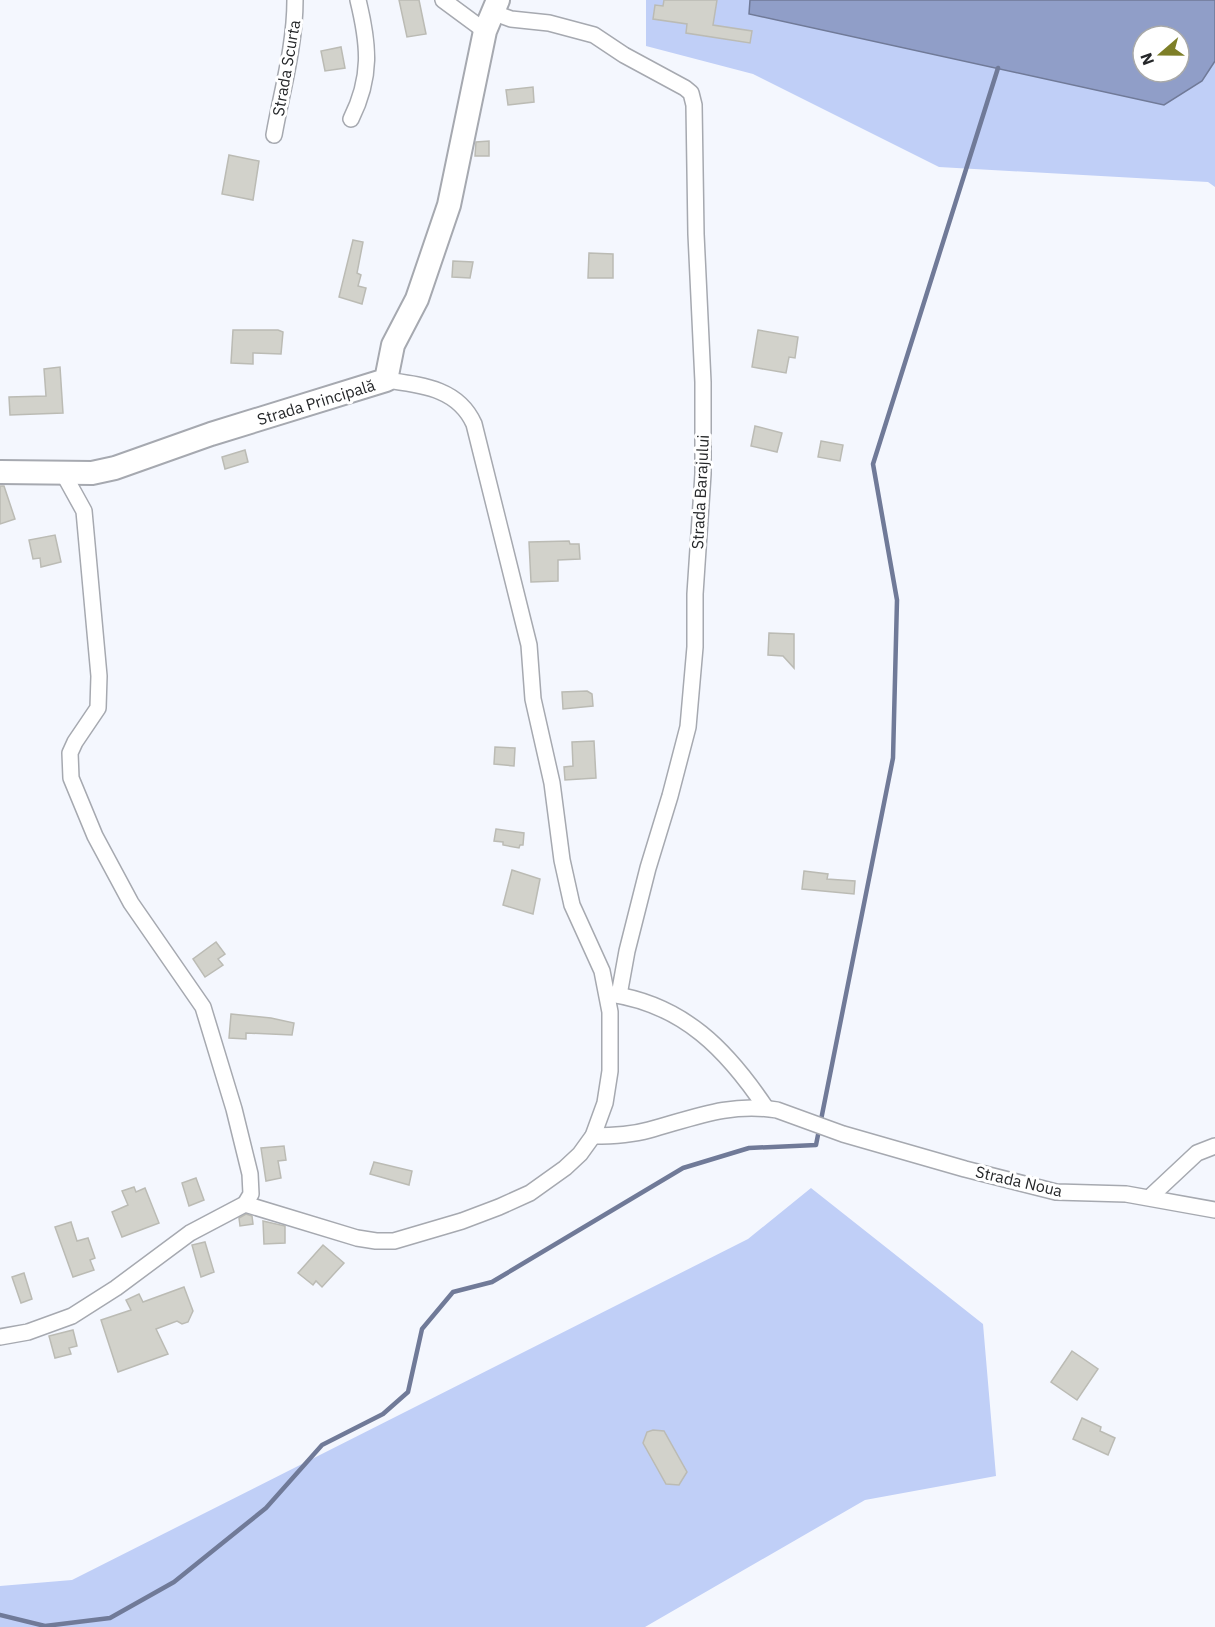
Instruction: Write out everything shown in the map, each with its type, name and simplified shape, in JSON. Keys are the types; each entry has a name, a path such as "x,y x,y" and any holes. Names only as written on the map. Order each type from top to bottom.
{"main road":[{"name":"Strada Principală","path":"0,472 92,473 115,468 211,434 386,380 393,345 417,299 449,205 492,14"}],"street":[{"name":"Strada Scurta","path":"274,135 290,61 295,0"},
{"path":"351,119 361,99 366,81 367,50 358,0"},
{"path":"443,0 492,14"},
{"name":"Strada Barajului","path":"492,14 511,19 549,23 594,35 624,55 685,88 693,98 704,474 695,594 695,646 688,727 627,951 612,994"},
{"path":"245,1204 357,1238 394,1241 471,1218 530,1193 565,1168 580,1154 593,1136 605,1103 610,1071 612,994 572,905 562,860 552,783 533,699 529,645 474,424 466,408 444,392 386,380"},
{"path":"0,1337 28,1332 72,1316 116,1288 190,1233 245,1204 251,1194 250,1174 234,1109 203,1007 131,903 95,836 70,778 70,753 75,741 98,708 99,676 84,511 63,473"},
{"path":"612,994 662,1008 690,1024 722,1051 772,1109"},
{"path":"593,1136 647,1131 699,1114 720,1110 772,1109"},
{"name":"Strada Noua","path":"772,1109 965,1169 1056,1192 1109,1193 1149,1197 1215,1210"},
{"path":"1149,1197 1197,1153 1215,1146"}],"shaded area":[{"path":"646,0 1215,0 1215,187 1208,182 939,167 753,74 646,46"},
{"path":"750,0 1215,0 1215,61 1202,81 1164,105 749,14"},
{"path":"811,1188 983,1324 996,1476 865,1500 645,1627 0,1627 0,1586 72,1580 748,1239"}],"building":[{"path":"399,0 419,0 426,34 407,37"},
{"path":"664,0 717,0 713,25 752,31 750,43 686,33 687,24 653,19 655,5 663,6"},
{"path":"341,47 345,68 325,71 321,51"},
{"path":"533,87 534,102 508,105 506,90"},
{"path":"489,141 489,156 475,156 476,142"},
{"path":"229,155 259,161 253,200 222,194"},
{"path":"353,240 363,242 357,273 361,275 358,286 366,288 362,304 339,297"},
{"path":"589,253 613,254 613,278 588,278"},
{"path":"453,261 473,262 470,278 452,277"},
{"path":"233,330 283,332 281,354 253,353 253,364 231,363"},
{"path":"758,330 798,337 795,358 789,357 786,373 752,367"},
{"path":"60,367 63,413 10,415 9,397 46,396 44,369"},
{"path":"755,426 782,433 777,452 751,446"},
{"path":"821,441 843,445 840,461 818,457"},
{"path":"245,450 248,462 225,469 222,457"},
{"path":"0,486 4,486 15,519 0,524"},
{"path":"55,535 61,562 41,567 40,558 33,559 29,540"},
{"path":"569,541 570,544 579,544 580,559 558,560 558,581 531,582 529,542"},
{"path":"769,633 794,634 794,668 783,656 768,655"},
{"path":"587,691 592,694 593,706 563,709 562,692"},
{"path":"594,741 596,778 565,780 564,767 573,766 572,742"},
{"path":"495,747 515,748 514,766 494,764"},
{"path":"496,829 524,833 523,845 519,848 494,841"},
{"path":"512,870 540,879 533,914 503,905"},
{"path":"804,871 828,874 827,879 855,881 854,894 802,889"},
{"path":"216,942 225,954 218,959 223,965 205,977 193,959"},
{"path":"231,1014 294,1023 292,1035 246,1033 246,1039 229,1038"},
{"path":"284,1146 286,1160 278,1161 281,1178 266,1181 261,1148"},
{"path":"374,1162 412,1171 409,1185 370,1174"},
{"path":"196,1178 204,1200 189,1206 182,1183"},
{"path":"134,1187 136,1192 145,1188 159,1223 122,1237 112,1212 128,1205 122,1191"},
{"path":"246,1214 252,1216 253,1224 240,1226 239,1218"},
{"path":"263,1221 285,1226 285,1243 264,1244"},
{"path":"71,1222 77,1241 88,1238 95,1258 90,1260 94,1270 73,1277 55,1227"},
{"path":"205,1242 214,1272 201,1277 192,1245"},
{"path":"323,1245 344,1263 322,1287 316,1281 313,1285 298,1273"},
{"path":"24,1273 32,1299 21,1303 12,1277"},
{"path":"184,1287 193,1311 188,1322 182,1324 177,1321 156,1329 168,1354 118,1372 101,1320 131,1310 126,1300 139,1294 143,1302"},
{"path":"73,1330 77,1346 69,1348 71,1354 55,1358 49,1336"},
{"path":"1072,1351 1098,1369 1077,1400 1051,1382"},
{"path":"1082,1418 1101,1427 1100,1431 1115,1438 1108,1455 1073,1439"},
{"path":"664,1431 687,1472 679,1485 666,1484 643,1443 647,1432"}],"waterway":[{"path":"0,1615 45,1626 110,1618 174,1582 266,1508 322,1445 383,1414 408,1392 422,1329 453,1292 492,1282 683,1168 749,1148 816,1145 893,758 897,600 873,464 998,68"}]}
